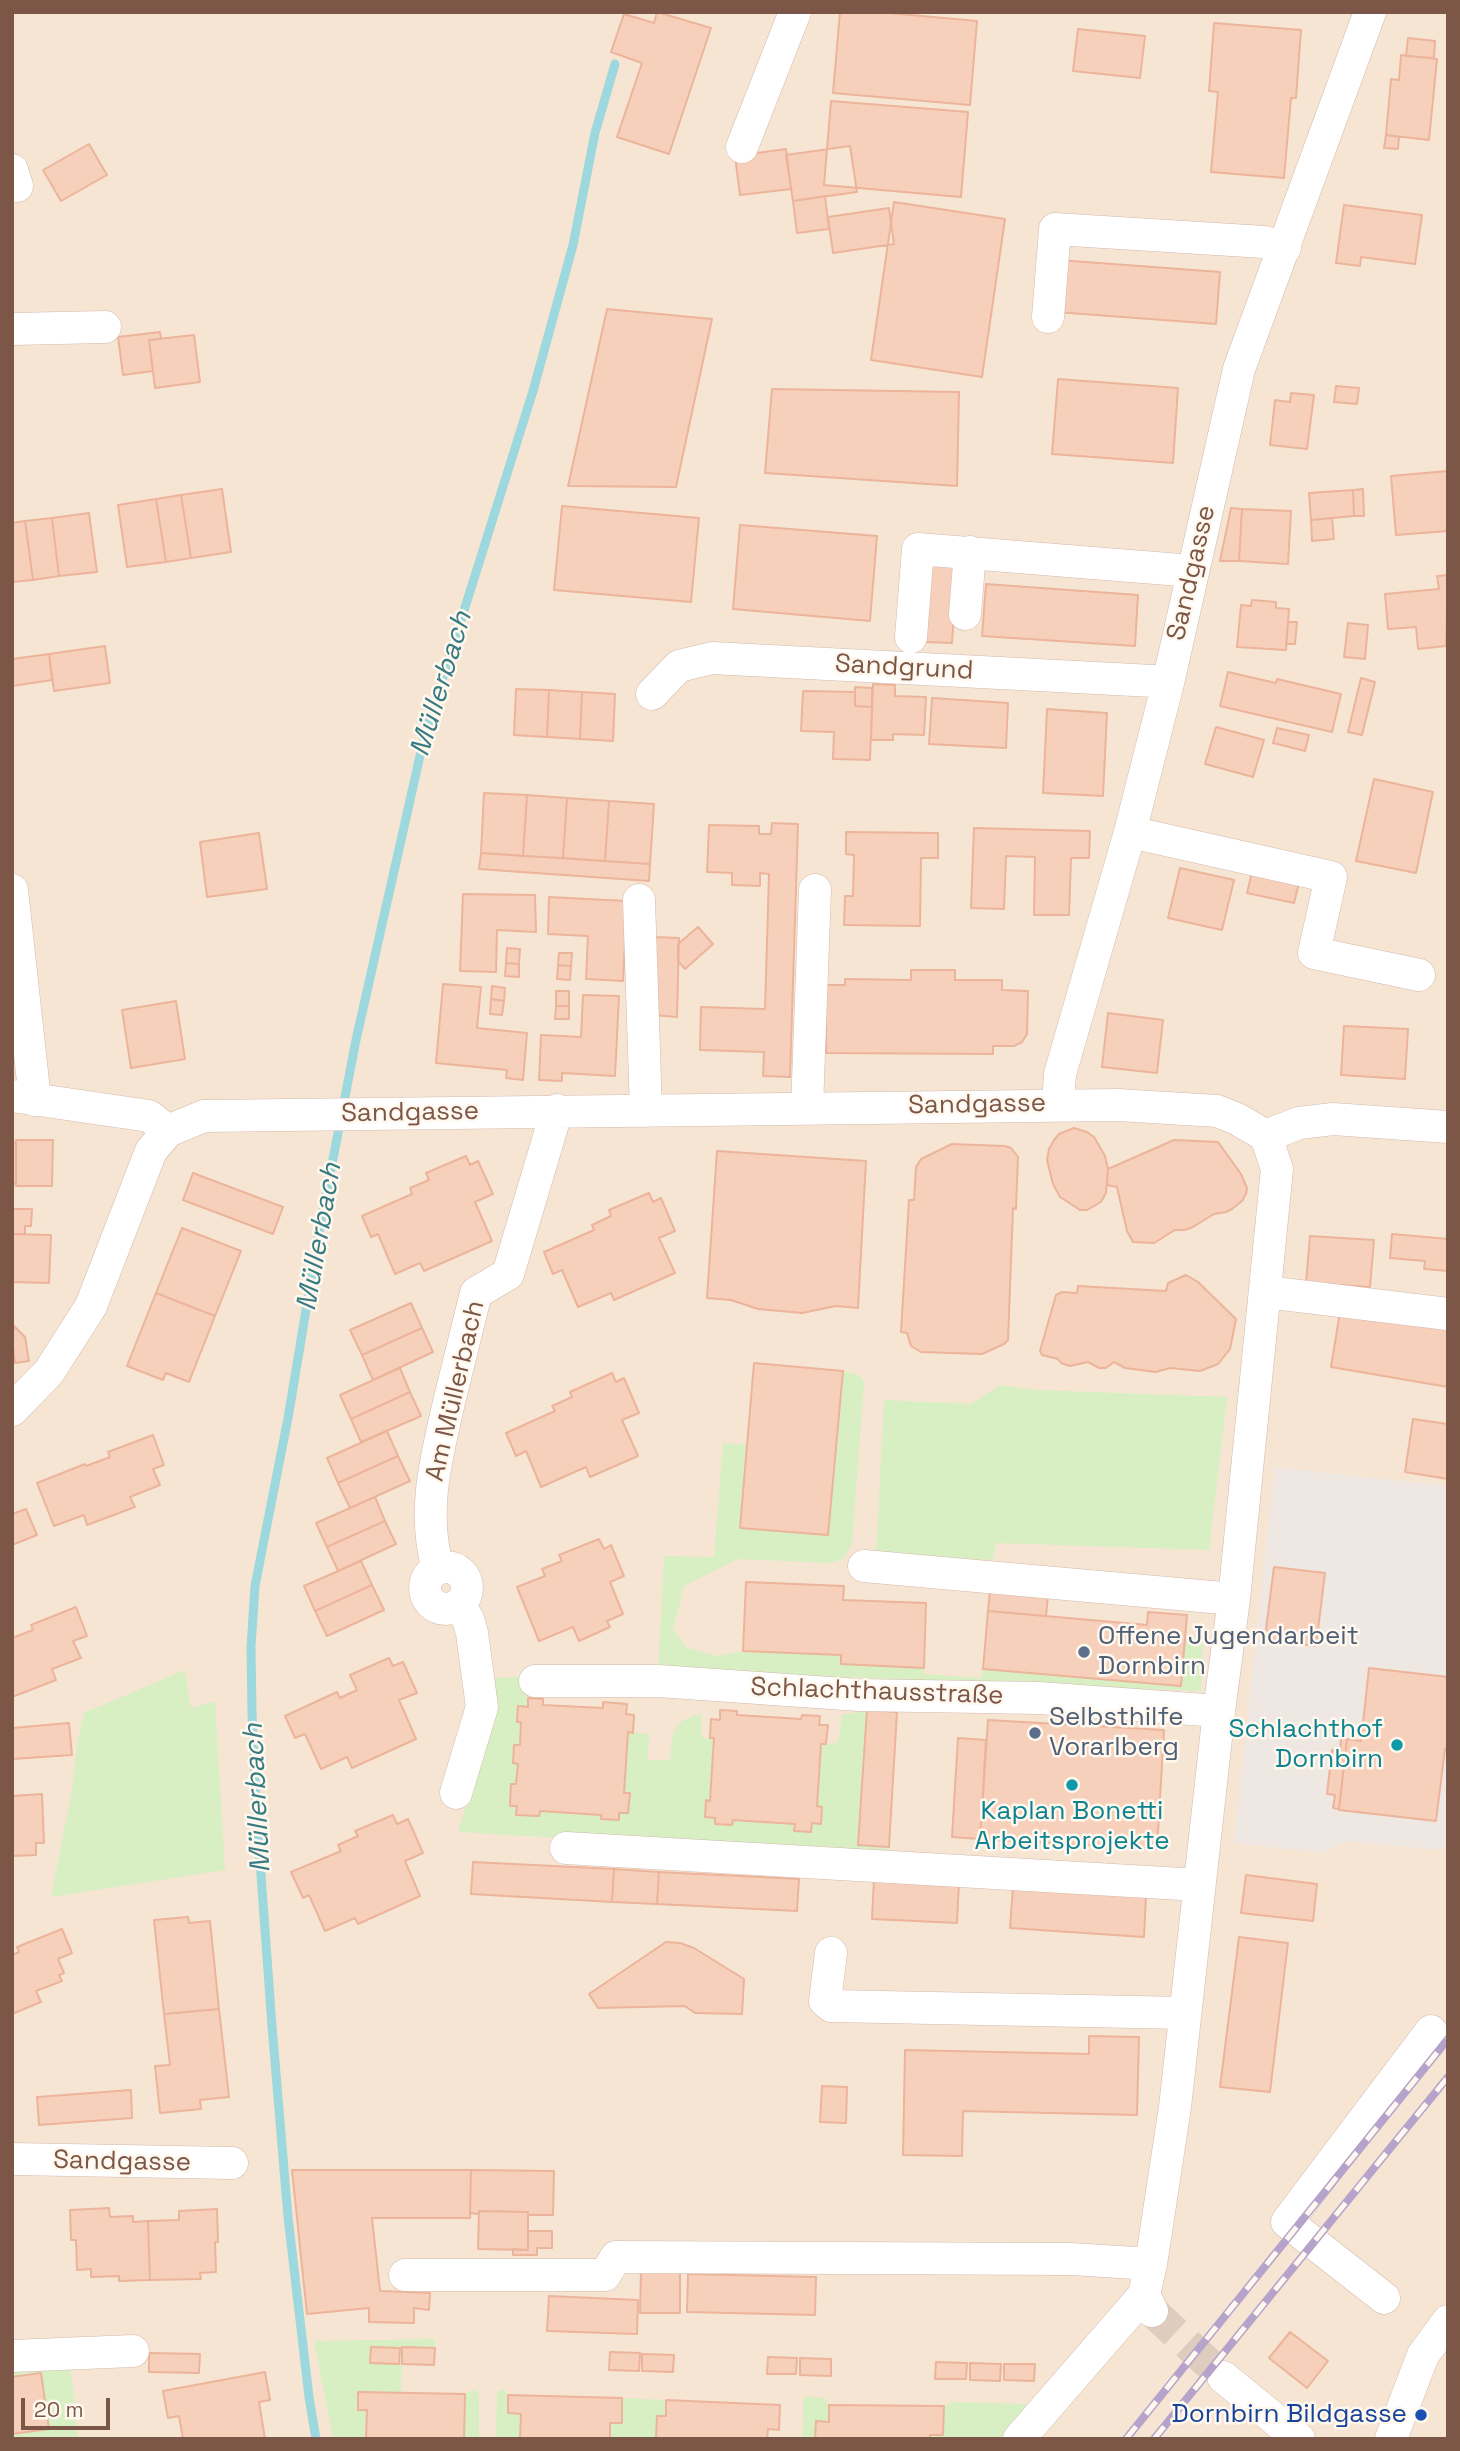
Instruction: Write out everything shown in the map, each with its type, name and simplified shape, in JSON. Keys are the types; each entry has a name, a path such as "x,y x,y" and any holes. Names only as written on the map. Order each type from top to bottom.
{"street":[{"path":"742,147 795,12"},
{"name":"Sandgasse","path":"12,1410 49,1372 91,1306 151,1151 169,1131 204,1116 1058,1105 1060,1074 1130,832 1168,683 1239,369 1370,12"},
{"path":"1048,317 1055,229 1264,242 1285,248"},
{"path":"12,329 105,327"},
{"path":"911,636 918,549 1193,571"},
{"path":"965,614 970,552"},
{"name":"Sandgrund","path":"652,694 679,666 712,658 1168,683"},
{"path":"1130,832 1331,877 1314,953 1419,975"},
{"path":"12,890 24,1098 149,1116 169,1131"},
{"path":"807,1108 815,890"},
{"path":"639,900 646,1111"},
{"path":"1019,2439 1148,2303 1151,2264 1175,2107 1234,1599 1277,1169 1266,1136 1217,1111 1118,1105 1058,1105"},
{"name":"Am Müllerbach","path":"456,1793 482,1707 472,1633 468,1619 458,1605 466,1596 466,1580 454,1569 438,1569 433,1551 432,1474 476,1293 508,1274 557,1110"},
{"path":"1266,1136 1298,1123 1333,1119 1448,1127"},
{"path":"1266,1292 1448,1314"},
{"path":"864,1566 1234,1599"},
{"name":"Schlachthausstraße","path":"535,1681 658,1681 859,1695 1039,1698 1219,1711"},
{"path":"566,1849 1199,1885"},
{"path":"831,1952 825,2001 831,2006 1185,2013"},
{"path":"1384,2298 1287,2222 1431,2031"},
{"name":"Sandgasse","path":"12,2159 232,2163"},
{"path":"405,2275 605,2275 616,2257 1071,2259 1151,2264"},
{"path":"1391,2439 1423,2355 1448,2321"},
{"path":"12,2356 132,2351"},
{"path":"1223,2377 1300,2439"}],"shaded area":[{"path":"12,12 1448,12 1448,2439 12,2439"},
{"path":"1275,1467 1448,1486 1448,1847 1437,1850 1347,1841 1321,1853 1234,1843"}],"green space":[{"path":"843,1371 859,1375 864,1382 852,1544 844,1558 831,1563 738,1559 684,1586 673,1629 687,1648 718,1656 743,1651 841,1655 841,1664 924,1668 924,1674 981,1678 983,1669 1185,1636 1203,1636 1201,1691 658,1670 664,1556 714,1557 723,1443 748,1445 740,1528 828,1535"},
{"path":"1000,1385 1036,1390 1227,1397 1209,1550 996,1543 993,1560 876,1556 884,1400 971,1404"},
{"path":"185,1670 191,1708 215,1701 225,1870 51,1897 84,1713"},
{"path":"530,1676 517,1806 619,1812 628,1732 649,1734 648,1760 670,1760 675,1729 684,1720 701,1713 702,1738 826,1744 838,1743 842,1715 867,1710 858,1845 889,1847 887,1857 458,1832 467,1803 463,1797 496,1678"},
{"path":"435,2339 434,2365 402,2364 401,2393 359,2392 358,2410 367,2410 366,2439 333,2439 314,2341"},
{"path":"70,2361 78,2439 12,2439 12,2434 49,2428 41,2373 12,2377 12,2364"},
{"path":"476,2389 479,2395 479,2439 464,2439 465,2394"},
{"path":"503,2389 508,2395 508,2413 521,2414 520,2439 496,2439 497,2392"},
{"path":"806,2396 824,2398 829,2405 829,2422 816,2422 815,2439 803,2439 803,2401"},
{"path":"622,2398 666,2400 666,2416 657,2416 656,2439 610,2439 610,2423 622,2423"},
{"path":"953,2402 1029,2404 1001,2439 930,2439 944,2406"}],"building":[{"path":"657,12 711,28 669,154 617,137 642,63 611,52 624,14 654,23"},
{"path":"840,12 878,12 977,21 970,105 833,93"},
{"path":"1214,23 1301,30 1296,98 1291,98 1284,178 1211,172 1218,92 1209,91"},
{"path":"1078,29 1145,36 1140,78 1073,71"},
{"path":"1408,38 1435,41 1434,58 1406,56"},
{"path":"1401,55 1437,59 1429,140 1386,135 1391,79 1399,80"},
{"path":"831,101 968,112 961,197 824,185"},
{"path":"1386,135 1399,137 1398,149 1384,148"},
{"path":"89,144 107,175 61,201 43,170"},
{"path":"850,146 857,192 793,201 786,155"},
{"path":"786,149 791,189 740,195 735,156"},
{"path":"825,196 829,229 797,233 793,201"},
{"path":"894,202 1005,219 982,377 871,360"},
{"path":"1344,205 1422,215 1415,264 1361,257 1360,266 1336,263"},
{"path":"889,208 894,244 833,253 828,217"},
{"path":"1059,260 1220,272 1216,324 1056,312"},
{"path":"607,309 712,319 676,487 568,486"},
{"path":"160,332 161,339 149,340 153,371 123,375 118,337"},
{"path":"194,335 200,382 155,388 149,340"},
{"path":"1058,379 1178,388 1173,463 1052,454"},
{"path":"1336,386 1359,388 1357,404 1334,402"},
{"path":"772,389 959,392 957,486 765,473"},
{"path":"1291,393 1314,395 1307,449 1270,445 1275,400 1290,402"},
{"path":"1448,471 1448,531 1396,535 1391,476"},
{"path":"222,489 231,552 191,558 181,495"},
{"path":"1363,489 1364,516 1354,516 1353,490"},
{"path":"1353,490 1354,516 1311,520 1309,493"},
{"path":"181,495 191,558 166,562 156,499"},
{"path":"156,499 166,562 127,567 118,505"},
{"path":"562,506 699,518 691,602 554,590"},
{"path":"1231,508 1242,509 1239,561 1220,561"},
{"path":"1242,509 1291,511 1288,564 1239,561"},
{"path":"89,513 97,572 59,576 52,518"},
{"path":"52,518 59,576 33,580 25,521"},
{"path":"1332,518 1334,539 1312,541 1311,520"},
{"path":"25,521 33,580 12,582 12,523"},
{"path":"740,525 877,536 870,621 733,609"},
{"path":"930,564 957,566 952,643 925,642"},
{"path":"1448,575 1446,646 1418,649 1416,627 1388,629 1385,594 1439,589 1437,576"},
{"path":"986,584 1138,595 1135,646 982,636"},
{"path":"1252,600 1276,602 1276,608 1289,609 1286,650 1237,647 1241,605 1251,606"},
{"path":"1288,622 1297,622 1295,644 1286,644"},
{"path":"1348,623 1368,625 1365,659 1344,657"},
{"path":"105,646 110,683 54,691 49,654"},
{"path":"49,654 52,680 12,686 12,659"},
{"path":"1228,672 1276,683 1277,679 1341,694 1332,732 1220,706"},
{"path":"1361,678 1375,682 1362,735 1348,732"},
{"path":"873,684 895,685 895,696 926,697 924,735 893,734 893,740 871,740"},
{"path":"855,687 872,688 872,707 855,706"},
{"path":"516,689 549,690 547,737 514,735"},
{"path":"549,690 582,692 580,739 547,737"},
{"path":"803,691 855,692 855,706 872,707 870,760 833,759 834,732 801,731"},
{"path":"582,692 615,694 613,741 580,739"},
{"path":"932,698 1008,703 1006,748 929,744"},
{"path":"1047,709 1107,713 1103,796 1043,793"},
{"path":"1216,727 1264,740 1253,777 1205,764"},
{"path":"1277,728 1309,735 1305,751 1273,743"},
{"path":"1374,779 1433,792 1416,873 1356,861"},
{"path":"484,793 527,795 523,856 481,853"},
{"path":"527,795 567,798 563,858 523,856"},
{"path":"567,798 609,801 605,861 563,858"},
{"path":"609,801 654,804 650,864 605,861"},
{"path":"772,823 798,824 790,1077 763,1076 764,1052 700,1050 701,1007 765,1009 769,874 760,873 760,886 732,885 732,873 707,872 709,825 759,826 759,834 771,834"},
{"path":"974,828 1090,831 1089,858 1071,858 1069,915 1034,915 1035,857 1006,856 1004,909 971,908"},
{"path":"846,832 938,833 938,858 921,858 920,926 844,925 845,896 853,896 854,855 846,854"},
{"path":"259,833 267,889 207,897 200,842"},
{"path":"481,853 650,864 649,881 479,869"},
{"path":"1180,868 1234,880 1222,930 1168,918"},
{"path":"1252,872 1299,883 1294,903 1247,893"},
{"path":"463,894 535,895 536,932 497,930 496,972 460,971"},
{"path":"549,897 627,901 623,981 586,979 588,936 548,934"},
{"path":"698,927 713,944 685,969 678,961 678,944"},
{"path":"654,937 679,938 677,1017 653,1015"},
{"path":"507,948 520,949 519,964 506,963"},
{"path":"559,953 572,953 571,966 558,965"},
{"path":"506,963 519,964 519,977 505,976"},
{"path":"558,965 571,966 570,980 557,979"},
{"path":"911,970 955,970 955,980 1002,980 1002,990 1028,991 1027,1034 1022,1042 1014,1046 993,1046 993,1054 826,1053 826,985 845,985 845,979 911,980"},
{"path":"443,984 481,987 477,1028 527,1033 523,1080 506,1078 507,1070 436,1063"},
{"path":"492,986 505,988 504,1001 491,999"},
{"path":"556,991 569,991 569,1006 556,1006"},
{"path":"583,995 619,996 615,1076 562,1073 562,1081 539,1080 541,1035 581,1037"},
{"path":"491,999 504,1001 502,1015 490,1014"},
{"path":"176,1001 185,1059 131,1068 122,1010"},
{"path":"556,1006 569,1006 569,1019 555,1019"},
{"path":"1108,1013 1163,1020 1157,1073 1102,1067"},
{"path":"1344,1026 1408,1029 1405,1079 1341,1075"},
{"path":"1074,1128 1094,1137 1105,1156 1108,1169 1106,1193 1101,1202 1087,1210 1080,1210 1060,1197 1053,1184 1047,1160 1049,1149 1059,1134"},
{"path":"16,1140 53,1140 52,1186 16,1186"},
{"path":"1174,1140 1218,1142 1241,1174 1247,1188 1246,1194 1232,1209 1214,1214 1193,1227 1175,1230 1154,1243 1133,1242 1127,1231 1117,1187 1107,1185 1108,1169"},
{"path":"12,1143 16,1143 16,1184 12,1183"},
{"path":"952,1144 1005,1146 1011,1148 1018,1157 1016,1209 1013,1208 1008,1340 982,1354 921,1352 911,1346 907,1333 901,1332 909,1200 914,1200 916,1167 921,1159"},
{"path":"717,1151 866,1161 858,1308 836,1306 802,1313 758,1309 731,1300 707,1298"},
{"path":"466,1156 470,1165 478,1161 493,1194 475,1202 492,1241 424,1271 420,1263 395,1274 378,1234 371,1237 362,1216 412,1194 410,1188 429,1180 426,1173"},
{"path":"193,1173 283,1207 273,1234 183,1200"},
{"path":"649,1193 653,1202 661,1198 675,1231 659,1238 675,1273 614,1300 611,1293 578,1307 562,1270 553,1274 544,1252 594,1230 592,1225 611,1216 609,1210"},
{"path":"12,1209 32,1209 31,1226 25,1226 25,1234 12,1234"},
{"path":"182,1228 241,1251 215,1316 156,1293"},
{"path":"12,1234 51,1235 49,1283 12,1282"},
{"path":"1392,1234 1448,1239 1448,1271 1424,1269 1425,1261 1390,1258"},
{"path":"1310,1236 1374,1240 1370,1287 1306,1283"},
{"path":"1186,1275 1198,1282 1236,1319 1230,1349 1218,1364 1200,1371 1170,1368 1156,1372 1125,1368 1114,1362 1106,1368 1099,1368 1088,1362 1070,1366 1058,1359 1042,1355 1040,1351 1056,1295 1062,1292 1077,1293 1078,1286 1166,1291 1168,1283"},
{"path":"156,1293 215,1316 189,1382 166,1373 163,1380 127,1366"},
{"path":"411,1303 422,1328 362,1355 350,1330"},
{"path":"1340,1312 1448,1329 1448,1387 1331,1367"},
{"path":"14,1326 25,1337 29,1361 15,1363 12,1338"},
{"path":"422,1328 433,1352 373,1380 362,1355"},
{"path":"754,1363 843,1371 828,1535 740,1528"},
{"path":"400,1368 410,1392 351,1419 340,1395"},
{"path":"612,1373 616,1382 624,1378 639,1413 622,1420 638,1456 590,1477 586,1467 541,1487 526,1451 516,1456 506,1433 555,1411 552,1406 572,1397 570,1392"},
{"path":"410,1392 421,1416 361,1442 351,1419"},
{"path":"1413,1419 1448,1424 1448,1479 1405,1472"},
{"path":"387,1431 398,1456 338,1483 327,1458"},
{"path":"153,1435 164,1465 153,1469 160,1485 130,1497 135,1507 87,1525 84,1515 54,1526 37,1483 110,1457 108,1452"},
{"path":"398,1456 410,1481 350,1508 338,1483"},
{"path":"375,1497 385,1521 327,1547 316,1523"},
{"path":"26,1509 37,1535 12,1545 12,1514"},
{"path":"385,1521 396,1544 338,1571 327,1547"},
{"path":"599,1539 604,1549 611,1545 624,1576 610,1582 623,1614 607,1621 610,1627 579,1641 573,1627 539,1641 517,1587 545,1576 542,1569 562,1561 559,1555"},
{"path":"361,1561 372,1585 315,1611 304,1586"},
{"path":"1274,1567 1325,1573 1316,1646 1275,1641 1266,1629"},
{"path":"746,1582 844,1586 843,1600 926,1603 924,1668 841,1664 841,1655 743,1651"},
{"path":"372,1585 384,1610 327,1636 315,1611"},
{"path":"990,1591 1048,1596 1046,1616 988,1611"},
{"path":"76,1607 87,1636 73,1641 81,1658 52,1669 56,1680 12,1697 12,1638 33,1630 31,1625"},
{"name":"Offene Jugendarbeit Dornbirn","path":"988,1611 1147,1625 1148,1612 1187,1615 1181,1686 983,1669"},
{"path":"389,1658 393,1666 403,1662 417,1693 399,1700 416,1739 352,1768 347,1757 321,1769 305,1734 295,1738 285,1716 337,1692 340,1698 357,1690 350,1675"},
{"name":"Schlachthof Dornbirn","path":"1369,1668 1448,1677 1448,1750 1445,1749 1436,1821 1339,1810 1347,1739 1361,1741"},
{"path":"528,1698 543,1699 543,1705 603,1708 603,1702 627,1704 626,1714 634,1715 633,1733 628,1732 624,1793 630,1793 628,1813 619,1813 619,1820 601,1819 601,1815 540,1811 539,1816 516,1815 517,1806 510,1806 511,1784 516,1784 518,1764 513,1763 514,1745 520,1745 521,1722 517,1722 518,1706 528,1707"},
{"path":"720,1710 737,1711 737,1715 801,1719 802,1715 820,1716 819,1725 828,1725 826,1744 821,1744 817,1806 822,1807 821,1824 812,1823 811,1832 794,1831 795,1824 733,1820 732,1825 715,1824 715,1818 705,1817 706,1800 710,1801 714,1738 710,1738 711,1719 720,1720"},
{"path":"867,1710 897,1712 889,1847 858,1845"},
{"name":"Kaplan Bonetti Arbeitsprojekte","path":"988,1720 1164,1730 1157,1849 980,1839"},
{"path":"69,1723 72,1755 12,1759 12,1728"},
{"path":"958,1738 986,1740 980,1839 952,1837"},
{"path":"1341,1739 1347,1739 1339,1809 1333,1808 1335,1795 1327,1794 1332,1750 1340,1751"},
{"path":"42,1794 44,1843 36,1843 36,1855 12,1856 12,1796"},
{"path":"393,1815 397,1824 408,1819 423,1853 405,1861 420,1896 358,1924 355,1918 325,1931 309,1895 303,1898 291,1872 341,1851 338,1845 358,1836 355,1831"},
{"path":"473,1862 614,1869 612,1902 471,1894"},
{"path":"614,1869 659,1872 657,1904 612,1902"},
{"path":"659,1872 799,1879 797,1911 657,1904"},
{"path":"1246,1875 1317,1884 1313,1921 1241,1913"},
{"path":"874,1878 959,1882 957,1923 872,1919"},
{"path":"1013,1887 1146,1895 1144,1937 1010,1928"},
{"path":"188,1917 189,1923 210,1921 219,2009 164,2014 154,1920"},
{"path":"62,1929 72,1953 58,1959 64,1973 59,1975 62,1981 36,1991 41,2002 12,2014 12,1955 19,1952 17,1947"},
{"path":"1239,1937 1288,1943 1270,2092 1220,2087"},
{"path":"666,1942 694,1948 744,1979 742,2014 695,2013 685,2006 598,2008 589,1994"},
{"path":"219,2009 229,2097 200,2100 201,2109 160,2113 155,2066 170,2065 164,2014"},
{"path":"1089,2036 1139,2037 1137,2115 963,2111 962,2156 903,2155 905,2050 1089,2054"},
{"path":"822,2086 847,2087 846,2123 820,2122"},
{"path":"131,2090 132,2118 39,2125 37,2097"},
{"path":"292,2170 471,2170 470,2218 372,2218 380,2291 430,2293 429,2310 414,2308 414,2323 369,2322 369,2308 307,2314"},
{"path":"471,2170 554,2171 553,2215 528,2215 528,2212 470,2213"},
{"path":"109,2208 110,2217 133,2216 133,2222 148,2221 150,2280 119,2281 119,2276 91,2277 91,2269 77,2270 76,2240 71,2240 70,2210"},
{"path":"217,2209 216,2272 200,2273 201,2279 150,2280 148,2221 179,2220 179,2211"},
{"path":"479,2211 528,2212 528,2250 478,2249"},
{"path":"528,2231 552,2231 552,2248 537,2248 537,2255 513,2255 513,2249 528,2250"},
{"path":"641,2271 680,2272 680,2313 640,2313"},
{"path":"688,2274 816,2277 815,2315 687,2312"},
{"path":"549,2296 638,2300 637,2334 547,2331"},
{"path":"1290,2332 1328,2361 1307,2388 1269,2358"},
{"path":"371,2347 400,2348 399,2364 370,2363"},
{"path":"402,2347 435,2348 434,2365 402,2364"},
{"path":"610,2352 640,2353 639,2371 609,2370"},
{"path":"149,2353 200,2354 199,2373 149,2372"},
{"path":"642,2354 674,2355 673,2372 642,2371"},
{"path":"768,2357 797,2358 796,2374 767,2374"},
{"path":"800,2358 831,2359 831,2376 800,2375"},
{"path":"936,2362 967,2363 966,2379 935,2379"},
{"path":"970,2363 1001,2364 1000,2381 970,2380"},
{"path":"1004,2364 1035,2364 1034,2381 1004,2380"},
{"path":"265,2372 270,2400 259,2402 265,2439 183,2439 179,2416 168,2418 163,2391"},
{"path":"41,2373 49,2429 12,2434 12,2377"},
{"path":"358,2392 465,2394 464,2439 366,2439 367,2410 358,2410"},
{"path":"508,2395 622,2398 622,2423 610,2423 610,2439 520,2439 521,2414 508,2413"},
{"path":"666,2400 780,2405 779,2430 768,2429 767,2439 656,2439 657,2416 666,2416"},
{"path":"829,2405 944,2406 943,2435 930,2435 930,2439 815,2439 816,2421 829,2422"}],"waterway":[{"name":"Müllerbach","path":"316,2439 288,2217 257,1820 251,1647 255,1586 356,1040 424,738 533,391 573,245 595,133 615,64"}],"tunnel":[{"path":"1152,2311 1223,2377"}],"railway":[{"path":"1126,2439 1448,2039"},
{"path":"1154,2439 1448,2077"}],"place":[{"name":"Offene Jugendarbeit Dornbirn","path":"1084,1652"},
{"name":"Selbsthilfe Vorarlberg","path":"1035,1733"},
{"name":"Schlachthof Dornbirn","path":"1397,1745"},
{"name":"Kaplan Bonetti Arbeitsprojekte","path":"1072,1785"},
{"name":"Dornbirn Bildgasse","path":"1421,2415"}]}
